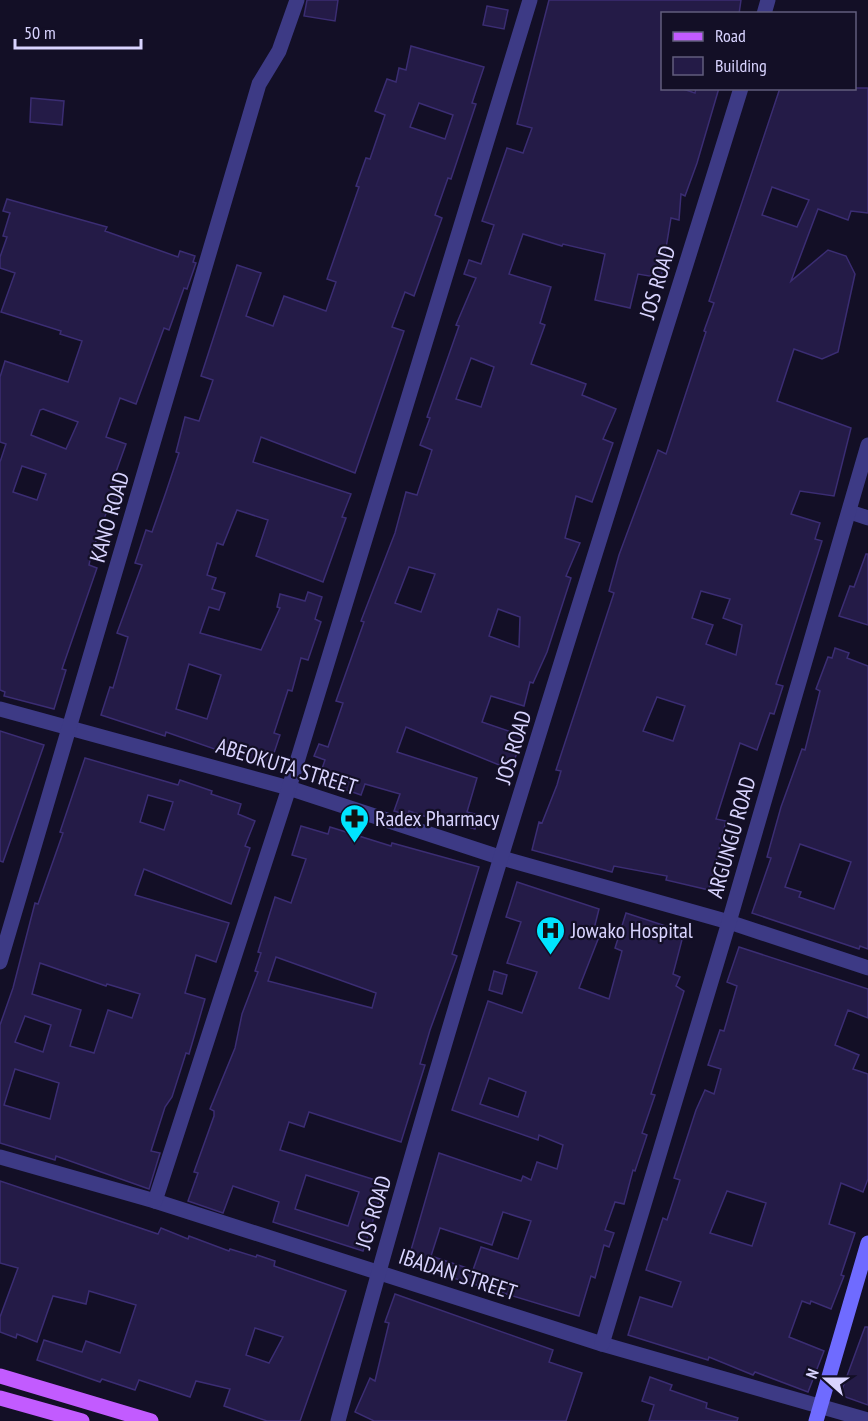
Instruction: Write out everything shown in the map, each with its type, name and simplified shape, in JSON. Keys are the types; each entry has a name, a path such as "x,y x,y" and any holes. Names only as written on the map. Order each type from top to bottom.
{"main road":[{"path":"0,1376 151,1421"},
{"path":"0,1398 82,1421"}],"street":[{"name":"KANO ROAD","path":"0,962 259,84 279,51 297,0"},
{"path":"154,1201 289,788 530,0"},
{"name":"JOS ROAD","path":"339,1421 378,1272 502,858 740,90"},
{"name":"ARGUNGU ROAD","path":"602,1344 729,922 868,445"},
{"path":"850,512 868,518"},
{"name":"ABEOKUTA STREET","path":"0,709 289,788 502,858 729,922 868,968"},
{"name":"IBADAN STREET","path":"0,1157 154,1201 818,1414 868,1420"},
{"path":"818,1414 868,1243"}],"building":[{"path":"307,0 338,0 335,21 304,16"},
{"path":"549,0 741,0 739,12 661,12 661,90 686,90 695,93 696,90 718,90 697,163 685,196 681,194 679,220 671,218 661,278 638,274 630,308 595,300 605,254 563,244 562,246 523,234 509,274 551,287 540,323 545,325 531,364 586,384 582,395 616,409 603,439 613,443 592,502 576,496 565,538 580,543 566,576 571,578 547,652 533,683 530,682 524,706 491,696 482,722 523,736 509,769 406,727 397,752 477,778 467,812 479,815 475,829 449,821 448,824 409,811 408,815 394,811 400,794 365,784 361,795 318,780 325,760 314,756 319,744 328,747 343,703 336,701 364,622 361,621 395,533 406,492 417,495 432,450 420,445 430,418 427,417 459,326 456,325 476,278 464,274 469,260 481,264 494,225 482,221 507,148 523,153 532,128 517,124","holes":["471,358 494,367 481,407 456,399","409,567 435,574 421,612 395,603","498,609 520,617 519,647 489,636"]},
{"path":"487,6 508,10 504,29 483,25"},
{"path":"411,46 484,67 472,103 476,104 451,179 448,178 435,215 442,218 414,296 405,292 392,327 404,331 355,473 261,437 253,462 351,494 342,517 346,518 323,582 256,556 268,520 237,510 223,545 217,543 207,575 216,578 212,589 225,593 219,610 209,607 200,633 261,650 280,608 277,607 280,594 305,601 308,592 322,597 315,619 321,622 308,660 301,658 292,691 288,690 274,733 280,735 269,768 166,732 165,736 101,715 110,687 113,688 128,637 117,633 142,565 135,563 146,530 152,532 166,492 179,453 176,452 185,417 199,421 213,380 201,376 237,265 261,273 246,316 273,326 284,296 326,311 336,282 327,279 359,187 356,186 366,158 370,159 385,115 375,111 387,79 396,82 399,68 406,70","holes":["419,103 453,115 445,139 410,127","189,664 221,675 207,719 176,709"]},
{"path":"868,88 868,213 851,211 848,220 818,209 791,281 828,250 846,256 855,274 838,352 822,359 794,349 777,401 851,428 834,496 800,491 791,514 820,523 815,539 822,541 776,684 783,686 774,714 770,713 757,750 740,743 716,819 726,821 709,890 666,880 667,876 614,866 612,872 532,850 539,822 542,823 557,785 561,771 556,770 614,593 609,591 619,555 658,450 666,454 714,303 709,301 779,90","holes":["772,187 809,200 797,227 762,215","701,591 730,599 723,618 742,625 736,655 706,644 713,625 692,618","657,697 685,706 673,741 643,731"]},
{"path":"31,98 64,101 62,125 30,122"},
{"path":"7,199 107,227 105,231 178,257 180,251 195,256 193,262 196,263 169,330 164,328 136,404 120,398 106,437 126,444 112,483 121,486 112,513 107,511 91,555 89,565 97,568 62,669 66,670 54,709 4,696 5,692 0,690 0,462 6,444 0,442 0,377 5,361 68,382 82,341 60,334 61,331 1,312 15,273 0,268 0,257 7,237 3,236 10,213 3,211","holes":["43,409 78,422 66,449 31,435 40,410","22,466 46,474 37,500 13,492"]},
{"path":"866,554 868,554 868,625 839,616 850,586 854,587"},
{"path":"835,648 849,653 847,658 868,666 868,949 860,946 859,949 752,913 771,858 767,857 781,807 802,749 805,750 820,691 816,689 828,657 832,658","holes":["800,844 851,862 834,909 799,897 801,892 785,887"]},
{"path":"0,731 44,745 3,862 0,861"},
{"path":"85,758 178,785 180,780 212,791 211,794 241,804 238,814 255,821 245,846 250,848 231,904 144,869 135,895 229,923 216,962 196,955 185,993 205,999 189,1054 186,1053 151,1151 160,1153 149,1189 56,1156 55,1160 0,1143 0,1025 13,988 35,903 38,904 63,833 60,832","holes":["148,795 173,802 164,830 140,822","40,963 106,986 107,984 140,994 132,1018 108,1010 94,1053 70,1046 81,1010 32,994","25,1016 51,1025 43,1052 15,1042","15,1069 59,1083 50,1119 4,1105"]},
{"path":"301,826 328,834 330,827 391,846 392,843 479,867 452,954 457,956 430,1030 420,1064 425,1065 401,1142 309,1112 304,1127 289,1122 280,1150 385,1183 363,1251 273,1222 279,1202 233,1186 223,1213 188,1201 198,1173 194,1172 214,1116 214,1111 210,1109 235,1048 242,1014 258,972 255,971 261,953 258,952 275,897 291,903 306,859 292,855","holes":["276,957 376,993 372,1008 268,981","306,1175 359,1192 348,1226 295,1209"]},
{"path":"517,882 599,909 595,925 602,929 579,988 609,999 622,951 615,948 626,913 684,932 673,974 680,977 676,986 684,991 651,1094 655,1095 642,1133 647,1135 635,1171 633,1170 624,1204 615,1202 605,1230 614,1233 609,1247 604,1245 595,1278 591,1276 579,1316 407,1264 439,1153 521,1181 523,1176 531,1180 537,1162 557,1169 563,1145 539,1135 538,1140 452,1110 488,1001 522,1013 537,972 507,963 521,922 506,917","holes":["489,1078 526,1092 518,1117 480,1104","503,1212 531,1221 518,1259 481,1247 473,1270 431,1256 440,1228 492,1245"]},
{"path":"739,947 868,989 868,1018 848,1010 835,1045 859,1055 853,1069 868,1074 868,1179 863,1192 841,1183 829,1224 855,1233 841,1275 844,1276 831,1309 811,1301 810,1304 802,1301 789,1337 824,1351 808,1392 755,1372 753,1375 709,1357 708,1360 628,1335 640,1297 672,1307 681,1282 646,1270 663,1218 667,1220 680,1180 674,1178 696,1110 705,1090 714,1094 721,1069 708,1065 720,1030 724,1031 737,986 727,982","holes":["727,1191 766,1203 752,1246 710,1233"]},
{"path":"494,971 507,975 502,994 489,990"},
{"path":"0,1181 158,1234 161,1228 229,1251 230,1249 256,1257 257,1255 275,1261 274,1266 346,1291 300,1421 267,1421 224,1406 230,1389 196,1381 190,1397 139,1380 135,1390 102,1379 100,1382 37,1360 44,1340 82,1352 86,1341 120,1353 136,1305 89,1291 86,1304 53,1296 37,1342 17,1334 16,1338 0,1332 0,1317 18,1268 0,1263","holes":["255,1328 283,1337 269,1363 246,1355"]},
{"path":"395,1294 553,1350 549,1362 582,1373 566,1421 374,1421 355,1412 370,1378 375,1381 389,1323 385,1322"},
{"path":"865,1327 868,1327 868,1405 840,1395"},
{"path":"650,1377 672,1385 670,1390 707,1403 706,1408 738,1418 737,1421 649,1421 654,1405 642,1401"}],"place":[{"name":"Radex Pharmacy","path":"354,844"},
{"name":"Jowako Hospital","path":"550,956"}]}
